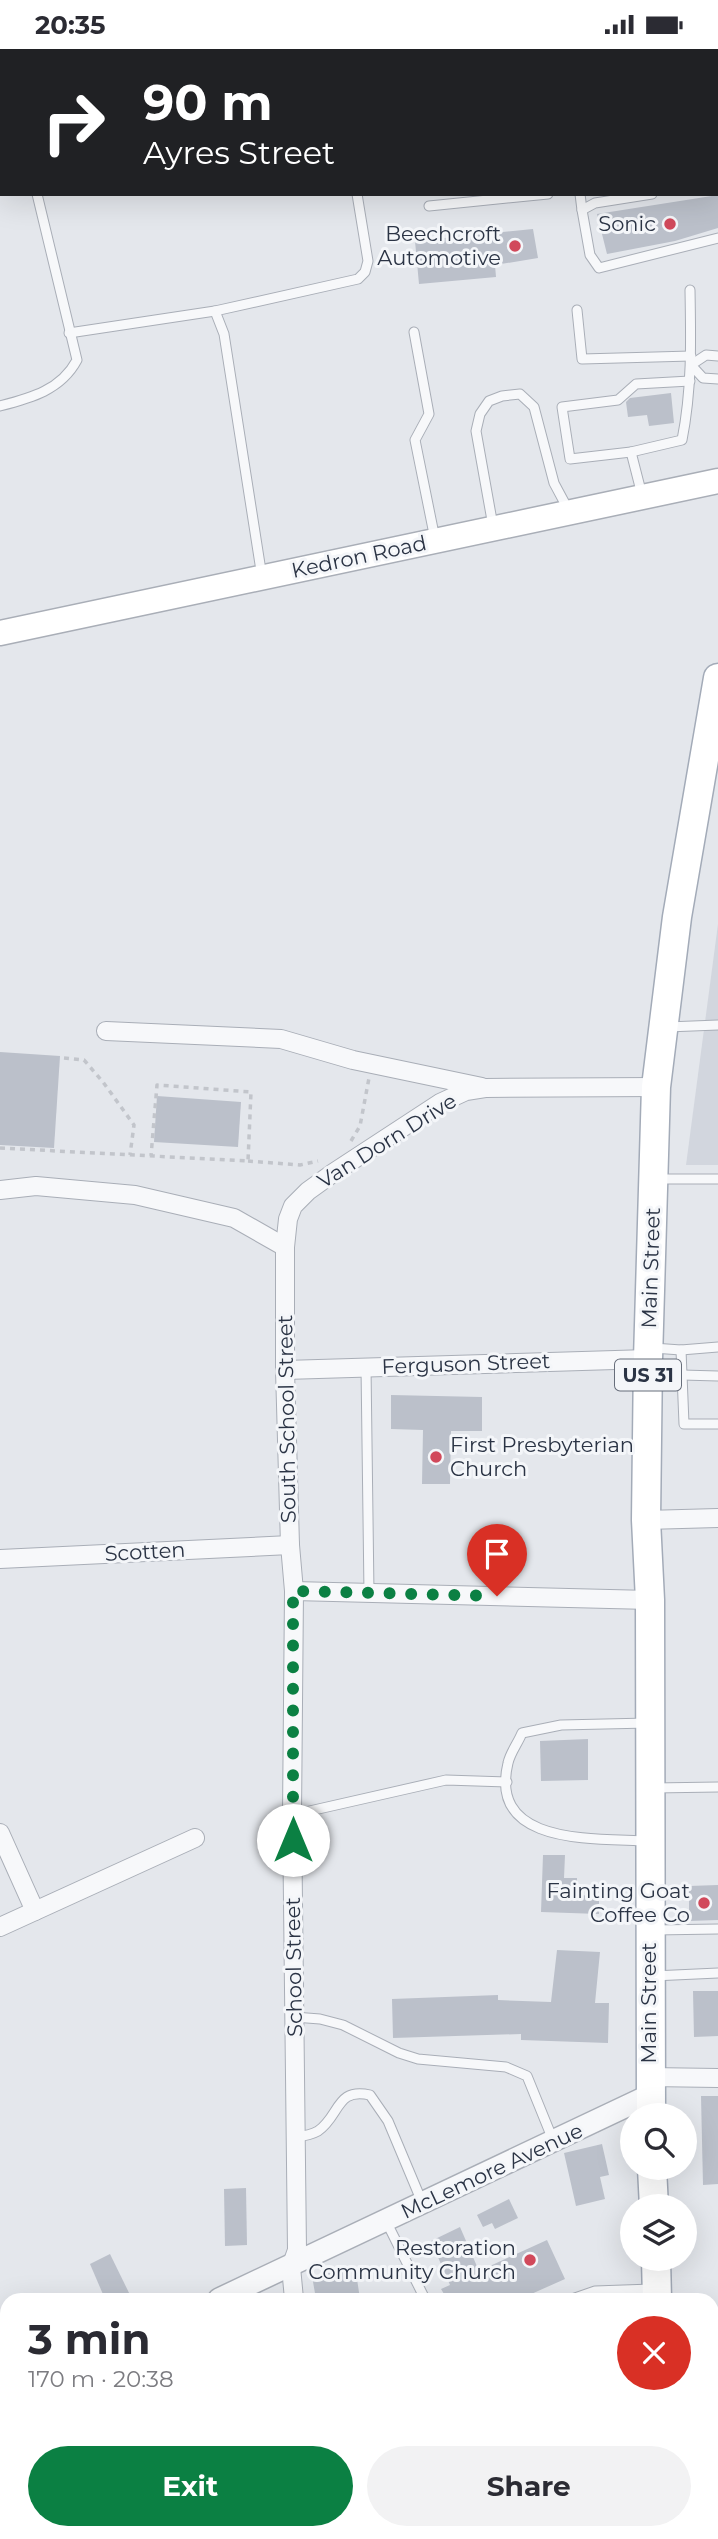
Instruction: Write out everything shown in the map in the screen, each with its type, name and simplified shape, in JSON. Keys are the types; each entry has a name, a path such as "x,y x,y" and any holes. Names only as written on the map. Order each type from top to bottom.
{"main road":[{"name":"Kedron Road","path":"0,633 718,481"},
{"name":"Main Street","path":"650,2096 650,1600 646,1520 656,1087 677,917 713,738 718,678"},
{"path":"656,2271 657,2293"}],"street":[{"path":"106,1031 281,1039 353,1060 485,1088"},
{"name":"Van Dorn Drive","path":"285,1247 288,1219 293,1206 308,1191 440,1103 466,1091 485,1088 656,1087"},
{"path":"0,1190 36,1186 135,1195 234,1218 285,1247"},
{"name":"South School Street","path":"285,1247 285,1370 293,1591"},
{"name":"Ferguson Street","path":"285,1370 648,1353"},
{"path":"646,1520 718,1518"},
{"name":"Scotten","path":"0,1559 290,1545"},
{"path":"293,1591 650,1600"},
{"name":"School Street","path":"293,1591 292,1815 297,2250 291,2267 293,2293"},
{"path":"0,1833 35,1912"},
{"path":"0,1927 195,1837"},
{"path":"650,2096 718,2078"},
{"name":"McLemore Avenue","path":"232,2293 650,2096"}],"lane":[{"path":"0,406 28,399 56,386 70,373 77,360 37,196"},
{"path":"69,333 215,311 358,279 365,272 368,261 357,196"},
{"path":"429,207 530,196"},
{"path":"580,196 590,255 599,268 718,238"},
{"path":"582,210 595,203 639,196"},
{"path":"690,290 690,381 682,440 631,452 570,459 562,407 618,400 636,384 690,381"},
{"path":"577,310 582,359 691,361 706,355 718,356"},
{"path":"215,311 224,334 262,578"},
{"path":"414,332 429,415 415,440 435,541"},
{"path":"691,361 703,378 718,379"},
{"path":"494,529 476,431 480,414 489,401 502,396 520,394 534,407 554,483 570,512"},
{"path":"631,452 642,497"},
{"path":"663,1027 718,1025"},
{"path":"653,1179 718,1179"},
{"path":"648,1353 718,1347"},
{"path":"681,1350 684,1424 718,1424"},
{"path":"366,1367 369,1593"},
{"path":"682,1375 718,1376"},
{"path":"649,1723 561,1725 522,1733 508,1762 507,1782 507,1796 515,1815 541,1830 566,1837 649,1841"},
{"path":"292,1815 446,1780 507,1782"},
{"path":"649,1788 718,1787"},
{"path":"649,1930 718,1929"},
{"path":"649,1976 718,1973"},
{"path":"294,2017 320,2019 343,2025 399,2053 418,2059 506,2067 527,2076 554,2141"},
{"path":"296,2137 309,2135 320,2129 343,2099 358,2092 370,2095 388,2121 423,2204"},
{"path":"386,2221 420,2293"},
{"path":"590,2293 637,2293"}],"path":[{"path":"64,1058 84,1060 103,1081 134,1125 130,1155"},
{"path":"348,1145 360,1126 370,1075"},
{"path":"151,1156 157,1085 251,1091 248,1161"},
{"path":"0,1148 300,1165 320,1160"}],"shaded area":[{"path":"718,924 718,1165 686,1165"}],"building":[{"name":"Sonic","path":"718,196 718,228 675,241 607,254 597,214"},
{"path":"533,229 538,258 495,265 496,277 419,284 415,241"},
{"path":"671,393 674,423 649,426 647,415 628,417 626,402 630,398"},
{"path":"0,1052 60,1056 54,1148 0,1145"},
{"path":"157,1096 241,1102 238,1147 154,1142"},
{"name":"First Presbyterian Church","path":"391,1395 482,1397 482,1431 451,1431 450,1484 422,1484 423,1430 391,1429"},
{"path":"588,1739 588,1780 541,1781 540,1741"},
{"path":"543,1855 565,1855 564,1878 577,1878 577,1895 599,1896 599,1914 541,1912"},
{"name":"Fainting Goat Coffee Co","path":"718,1885 718,1920 689,1921 689,1886"},
{"path":"557,1950 600,1952 595,2003 609,2003 608,2043 521,2040 521,2034 393,2038 392,1999 498,1995 498,2000 551,2002"},
{"path":"693,1991 718,1991 718,2036 694,2037"},
{"path":"701,2096 718,2096 718,2184 703,2185"},
{"path":"602,2144 609,2175 600,2177 605,2199 576,2206 564,2153"},
{"path":"246,2188 247,2245 225,2246 224,2189"},
{"path":"509,2199 518,2218 495,2229 492,2223 483,2227 477,2215"},
{"name":"Restoration Community Church","path":"460,2227 479,2271 547,2240 565,2279 534,2293 443,2293 441,2289 450,2285 431,2241"},
{"path":"110,2254 129,2293 102,2293 90,2264"},
{"path":"343,2271 344,2281 357,2279 359,2293 315,2293 312,2276"}],"place":[{"name":"Sonic","path":"670,224"},
{"name":"Beechcroft Automotive","path":"515,246"},
{"name":"First Presbyterian Church","path":"436,1457"},
{"name":"Fainting Goat Coffee Co","path":"704,1903"},
{"name":"Restoration Community Church","path":"530,2260"}],"route":[{"path":"293,1840 293,1591 497,1596"}]}
